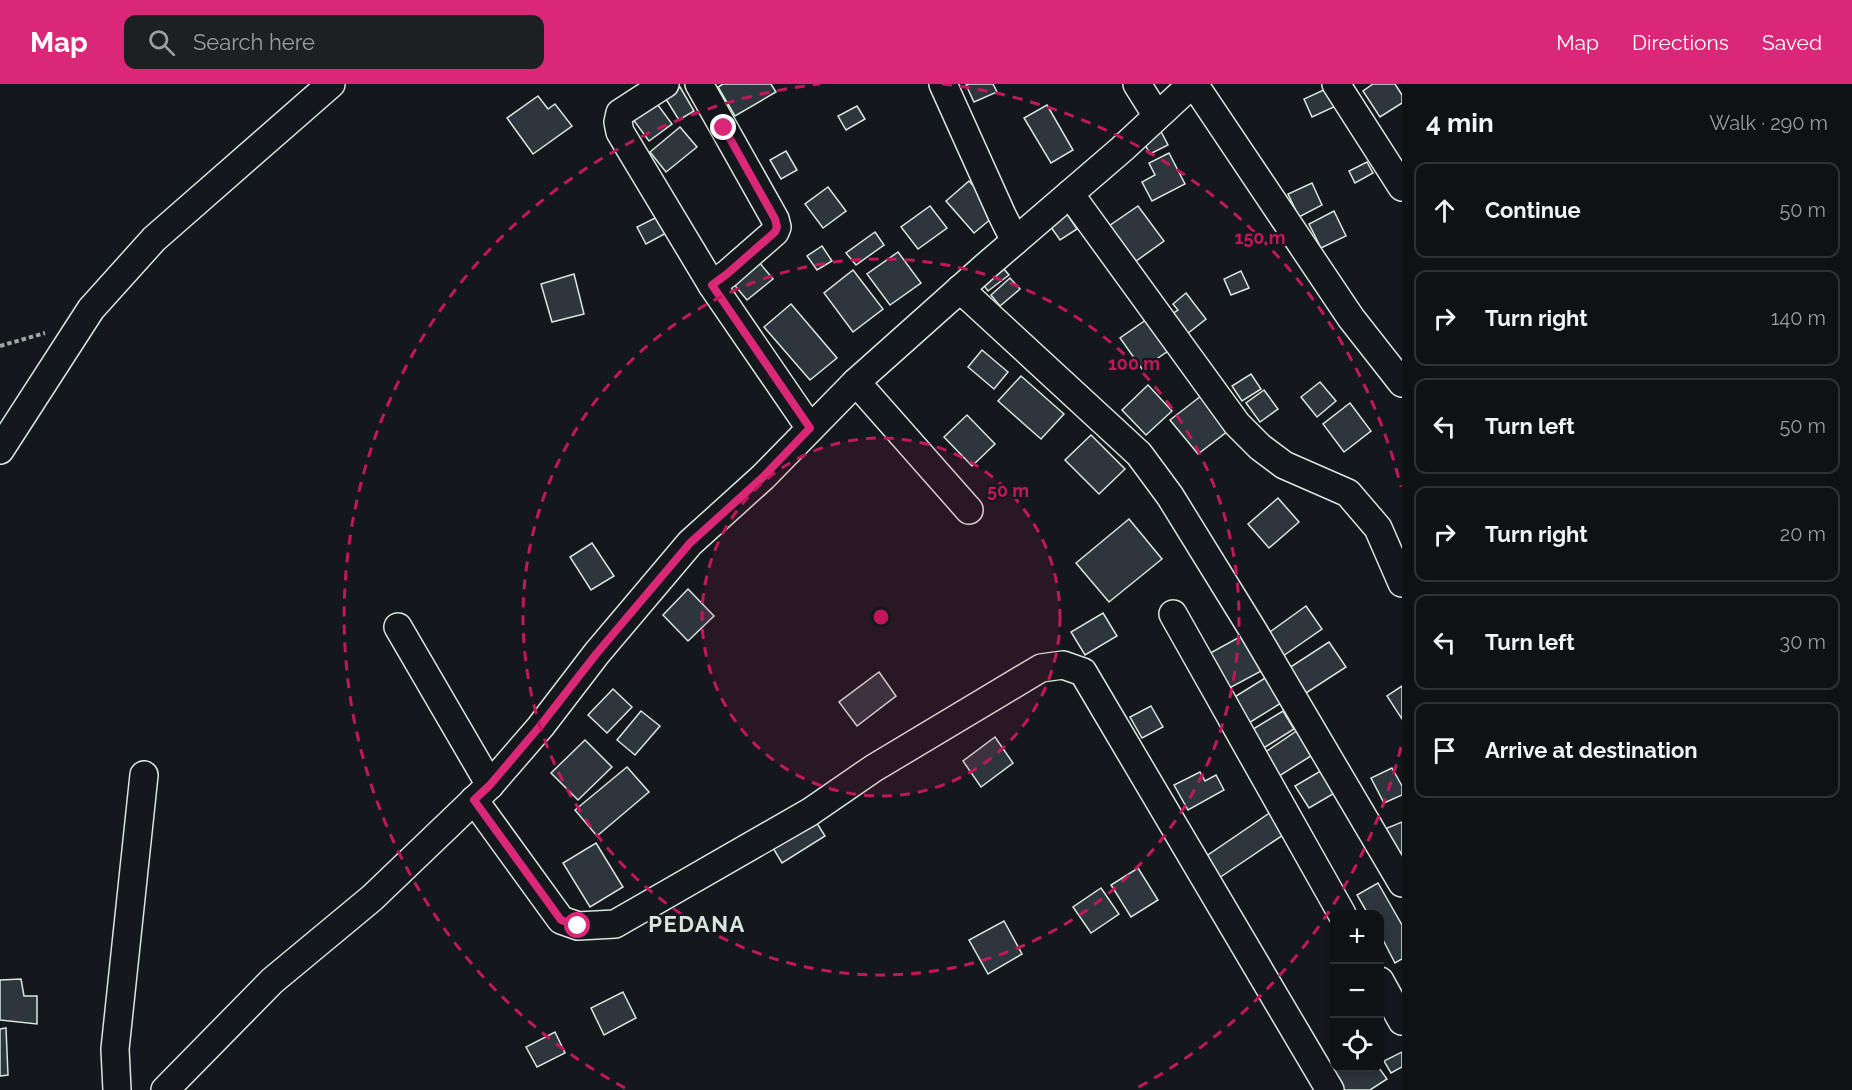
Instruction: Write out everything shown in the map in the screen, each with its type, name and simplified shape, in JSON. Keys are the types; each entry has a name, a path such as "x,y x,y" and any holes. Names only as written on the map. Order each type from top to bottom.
{"street":[{"path":"0,450 91,309 154,239 331,84"},
{"path":"665,84 620,112 618,122 620,132 712,285 810,428"},
{"path":"699,84 775,219 777,227 775,232 712,285"},
{"path":"943,84 1015,241"},
{"path":"1137,84 1157,117"},
{"path":"165,1090 272,981 372,898 482,793 690,543 763,477 856,382 1122,149 1192,84 1351,318 1402,383"},
{"path":"1336,84 1402,187"},
{"path":"1070,194 1237,424 1260,447 1284,465 1348,493 1378,528 1402,583"},
{"path":"960,289 1139,454 1170,496 1260,642 1402,883"},
{"path":"856,382 969,510"},
{"path":"1173,614 1339,910"},
{"path":"398,627 482,793 561,920 578,926 615,924 810,812 874,768 1041,668 1063,665 1083,672 1330,1090"},
{"path":"117,1090 115,1049 144,775"},
{"path":"1384,988 1402,1021"}],"building":[{"path":"723,84 771,84 776,92 735,116 718,87"},
{"path":"993,84 997,92 974,102 966,85"},
{"path":"1373,84 1395,84 1402,95 1402,103 1380,117 1363,91"},
{"path":"680,87 694,111 679,120 664,96"},
{"path":"1328,88 1336,106 1312,117 1304,99"},
{"path":"538,96 548,109 555,104 572,126 533,154 507,118"},
{"path":"655,101 672,124 649,141 632,118"},
{"path":"1047,105 1073,150 1051,163 1024,118"},
{"path":"857,106 865,119 846,130 838,116"},
{"path":"1157,124 1168,145 1150,154 1139,133"},
{"path":"680,127 697,147 666,172 650,152"},
{"path":"786,151 797,170 781,179 770,160"},
{"path":"1169,153 1185,184 1152,201 1142,182 1155,175 1149,163"},
{"path":"1367,162 1373,173 1355,183 1349,171"},
{"path":"969,181 998,213 974,233 946,201"},
{"path":"1312,183 1322,205 1299,217 1288,194"},
{"path":"828,187 846,211 823,228 805,204"},
{"path":"930,206 947,228 918,249 901,227"},
{"path":"1138,206 1164,241 1132,264 1106,228"},
{"path":"1065,211 1077,229 1060,240 1048,223"},
{"path":"1334,211 1346,236 1321,248 1309,224"},
{"path":"661,215 670,231 646,244 637,227"},
{"path":"875,232 884,245 856,265 846,253"},
{"path":"822,246 832,261 817,270 807,256"},
{"path":"898,252 921,283 890,305 867,274"},
{"path":"753,255 773,279 747,300 727,276"},
{"path":"997,261 1009,275 988,291 977,276"},
{"path":"853,270 883,309 853,332 824,293"},
{"path":"1241,271 1249,288 1231,295 1224,279"},
{"path":"574,274 584,314 552,322 541,284"},
{"path":"1010,278 1020,289 1000,306 991,295"},
{"path":"1186,293 1206,319 1187,334 1172,314 1178,310 1173,304"},
{"path":"791,304 837,358 810,380 764,327"},
{"path":"1153,315 1171,349 1142,369 1120,338"},
{"path":"982,350 1008,372 994,389 968,367"},
{"path":"1251,374 1261,389 1242,401 1232,386"},
{"path":"1021,376 1064,414 1041,439 998,401"},
{"path":"1320,382 1336,401 1317,417 1301,397"},
{"path":"1148,385 1172,411 1146,435 1122,410"},
{"path":"1210,389 1237,424 1198,454 1170,420"},
{"path":"1264,390 1278,409 1260,422 1246,403"},
{"path":"1350,403 1371,431 1344,452 1323,424"},
{"path":"967,415 995,444 972,466 944,437"},
{"path":"1091,435 1125,469 1099,494 1065,460"},
{"path":"1278,498 1299,522 1269,548 1248,524"},
{"path":"1129,519 1162,559 1109,602 1076,563"},
{"path":"592,543 614,576 591,590 570,557"},
{"path":"688,589 714,616 688,641 663,615"},
{"path":"1306,606 1322,629 1283,656 1267,634"},
{"path":"1103,613 1117,636 1085,655 1071,632"},
{"path":"1245,634 1265,669 1222,692 1203,657"},
{"path":"1329,642 1346,667 1306,693 1289,668"},
{"path":"879,672 896,696 857,726 839,702"},
{"path":"1270,675 1286,700 1244,726 1228,701"},
{"path":"1402,686 1402,719 1387,696"},
{"path":"613,689 632,707 607,733 588,715"},
{"path":"1151,706 1163,727 1142,738 1130,717"},
{"path":"641,711 660,726 635,755 617,740"},
{"path":"1283,711 1294,729 1262,749 1250,731"},
{"path":"1298,730 1314,754 1276,778 1261,755"},
{"path":"995,737 1013,763 981,787 963,761"},
{"path":"585,740 612,767 578,800 551,773"},
{"path":"627,767 649,792 597,836 575,810"},
{"path":"1392,768 1402,786 1402,795 1384,803 1371,778"},
{"path":"1324,769 1338,791 1309,808 1295,786"},
{"path":"1200,772 1205,781 1216,775 1224,790 1188,810 1174,785"},
{"path":"810,812 825,836 782,863 767,838"},
{"path":"1271,812 1286,833 1219,878 1205,857"},
{"path":"1402,822 1402,857 1380,831"},
{"path":"596,843 623,887 590,907 563,863"},
{"path":"1138,868 1158,900 1131,917 1111,885"},
{"path":"1378,883 1402,925 1402,959 1395,963 1384,942 1384,910 1366,910 1357,895"},
{"path":"1101,888 1119,914 1091,933 1073,907"},
{"path":"1004,921 1022,954 988,974 969,940"},
{"path":"21,979 24,996 37,996 37,1024 0,1020 0,980"},
{"path":"623,992 636,1018 604,1035 591,1008"},
{"path":"6,1028 8,1075 0,1076 0,1029"},
{"path":"555,1032 565,1053 537,1067 526,1047"},
{"path":"1402,1052 1402,1067 1391,1073 1384,1061"},
{"path":"1330,1065 1330,1072 1382,1072 1387,1079 1370,1090 1340,1090 1325,1068"}],"district":[{"name":"PEDANA","path":"697,924"}],"route":[{"path":"578,926 561,920 474,800 490,785 540,726 597,653 690,543 763,477 810,428 712,285 775,232 777,227 775,219 724,128"}]}
